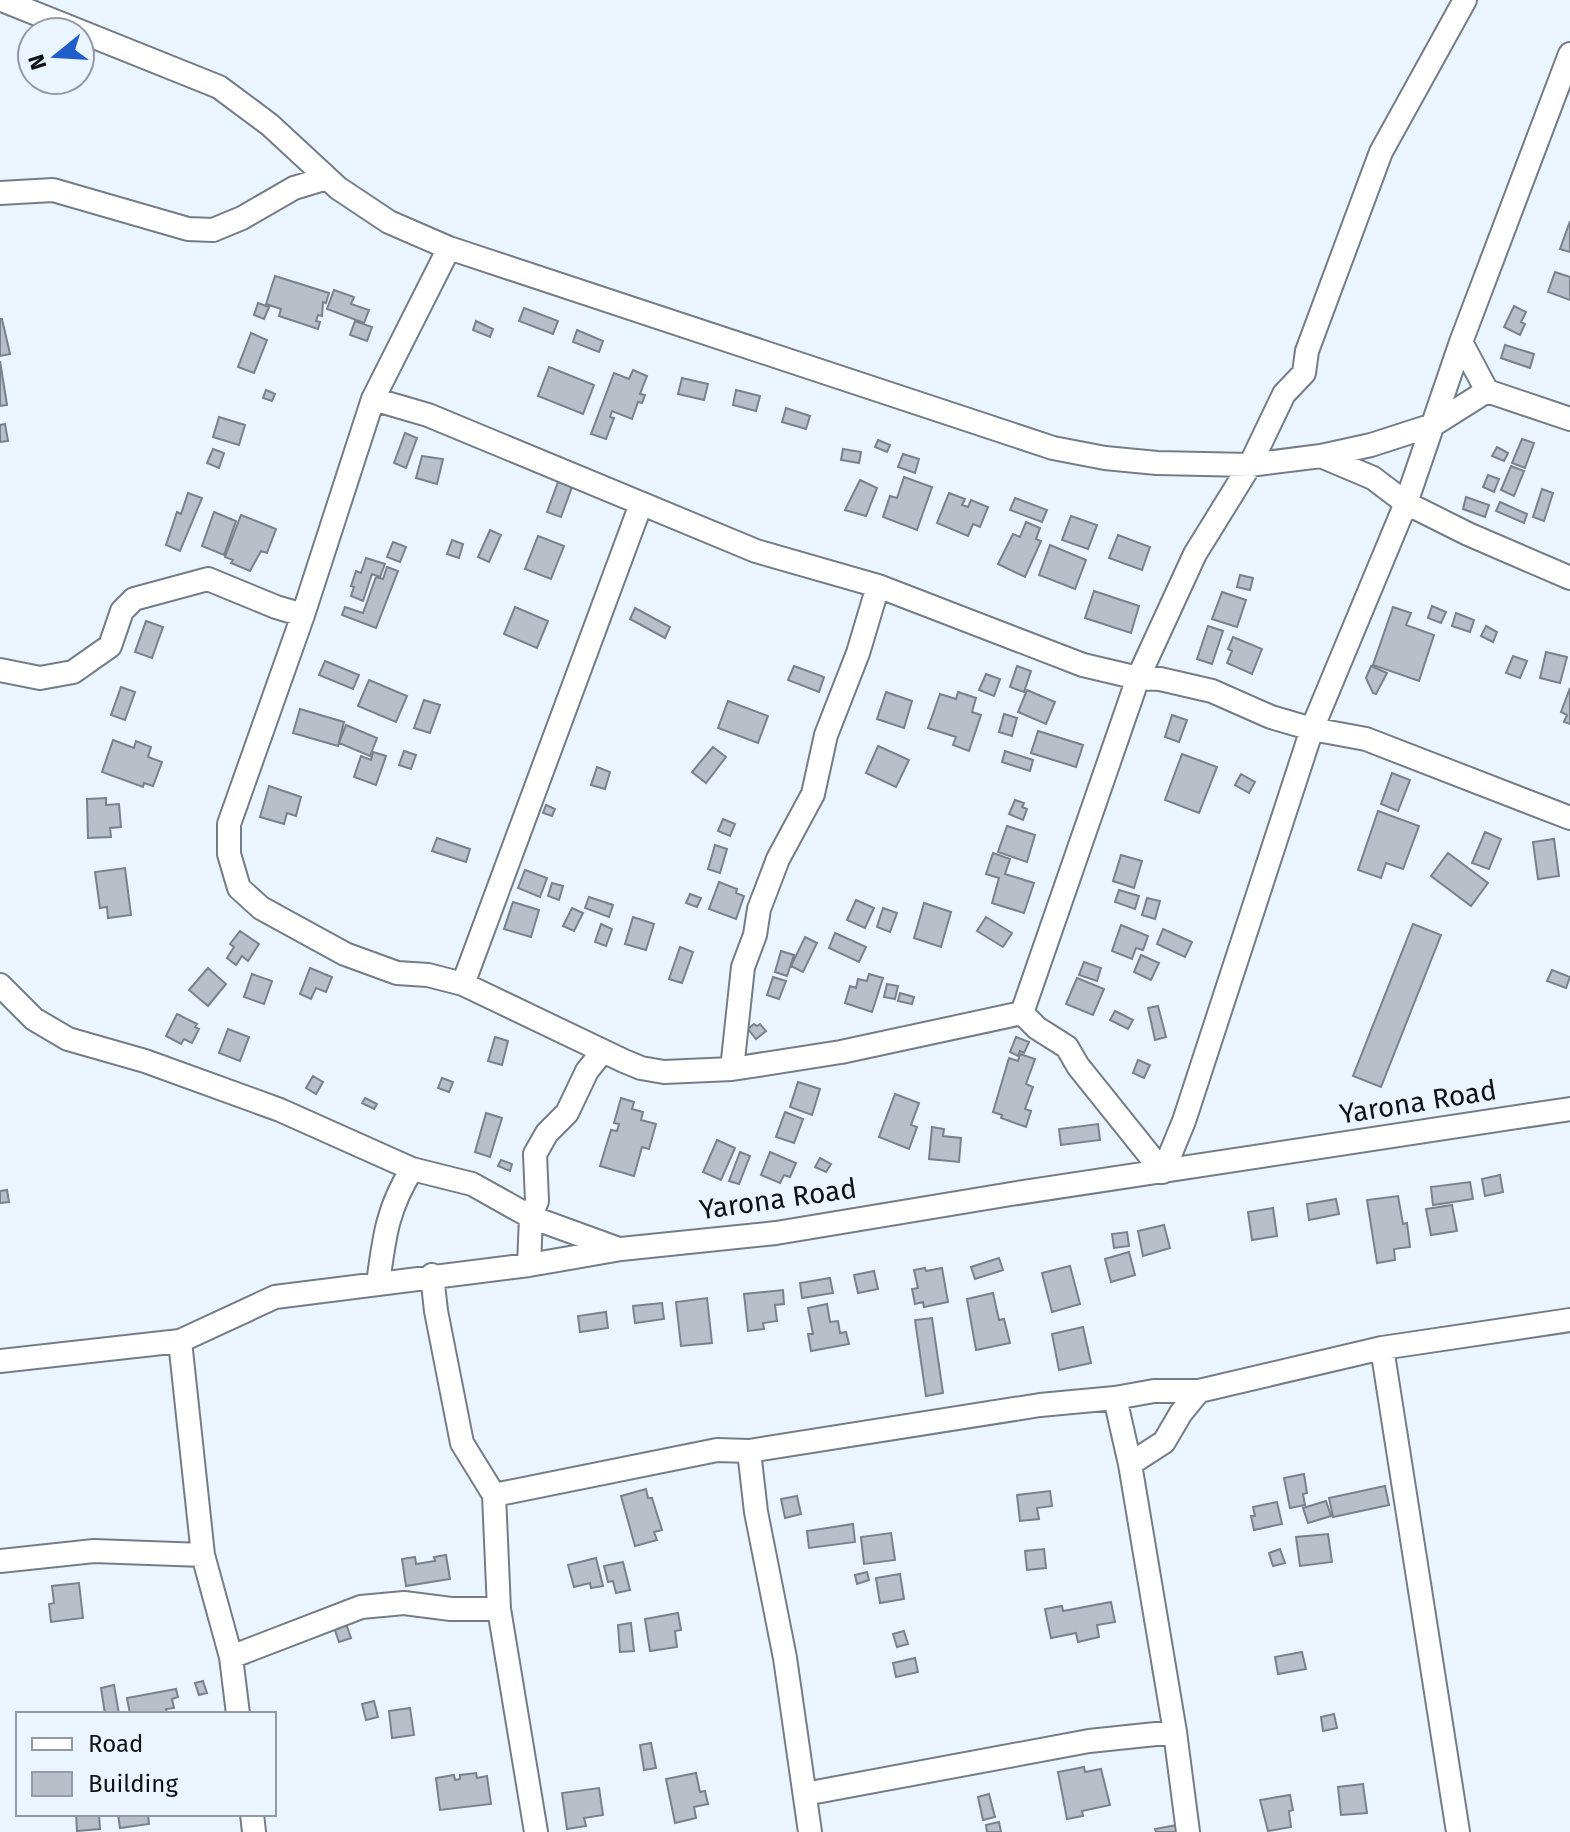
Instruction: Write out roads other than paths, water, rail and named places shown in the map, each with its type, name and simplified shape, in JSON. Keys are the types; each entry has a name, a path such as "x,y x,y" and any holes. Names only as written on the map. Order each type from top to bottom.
{"street":[{"path":"2,0 219,87 270,125 327,178 389,222 449,248 1053,448 1144,462 1250,465 1321,456 1371,445 1433,425 1487,391"},
{"path":"1022,1013 1138,678 1195,554 1250,465 1284,394 1304,373 1307,351 1381,152 1465,0"},
{"path":"1022,1013 1037,1028 1067,1047 1078,1066 1163,1172 1184,1121 1312,729 1406,503 1461,342 1570,54"},
{"path":"0,193 53,190 188,229 213,230 242,218 294,188 327,178"},
{"path":"449,248 373,399 303,615 229,824 229,854 239,888 261,908 345,954 397,973 428,975 463,984 641,1068 664,1072 732,1069 841,1052 1022,1013"},
{"path":"1461,342 1487,391 1570,419"},
{"path":"373,399 428,415 756,551 878,586 1083,665 1212,691 1271,717 1312,729 1366,739 1570,818"},
{"path":"1321,456 1373,478 1406,503 1468,534 1570,578"},
{"path":"463,984 641,504"},
{"path":"0,670 40,678 73,672 110,646 122,611 134,599 208,579 303,615"},
{"path":"732,1069 743,967 755,935 759,909 778,859 813,794 826,735 858,653 878,586"},
{"path":"0,985 34,1019 68,1039 145,1061 280,1110 412,1169 472,1184 531,1217 621,1249"},
{"path":"529,1265 531,1217 537,1201 535,1154 547,1133 567,1113 587,1071 603,1051"},
{"name":"Yarona Road","path":"0,1361 180,1341 275,1297 529,1265 621,1249 776,1233 1570,1109"},
{"path":"378,1284 384,1234 396,1195 412,1169"},
{"path":"432,1275 462,1443 494,1495 499,1609 536,1832"},
{"path":"494,1495 717,1450 749,1451 1040,1405 1154,1391 1199,1391 1382,1348 1570,1320"},
{"path":"180,1341 203,1555 231,1657 238,1712"},
{"path":"1382,1348 1458,1832"},
{"path":"1130,1464 1164,1442 1199,1391"},
{"path":"1115,1398 1130,1464 1175,1732 1188,1832"},
{"path":"749,1451 756,1512 785,1658 810,1832"},
{"path":"0,1561 94,1551 203,1555"},
{"path":"231,1657 361,1607 404,1603 451,1609 499,1609"},
{"path":"805,1794 1089,1741 1175,1732"}]}
